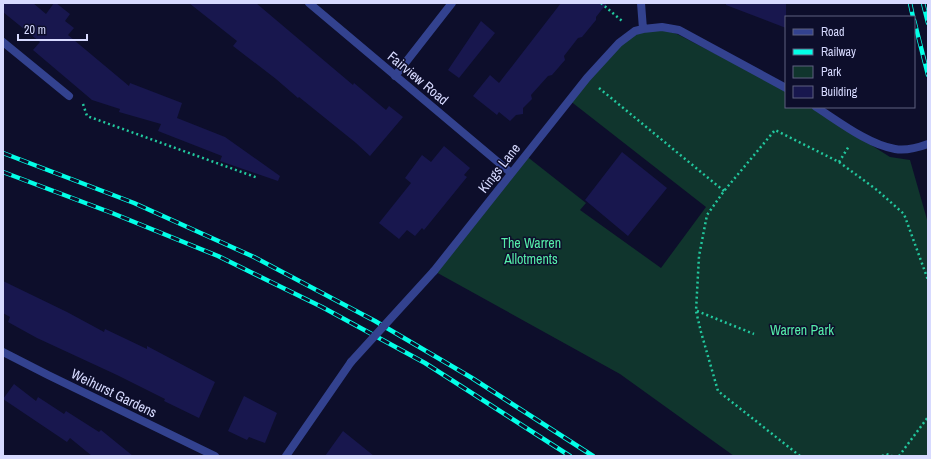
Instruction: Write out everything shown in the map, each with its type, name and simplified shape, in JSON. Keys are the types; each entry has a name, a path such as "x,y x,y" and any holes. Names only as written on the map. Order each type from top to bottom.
{"street":[{"name":"Fairview Road","path":"309,3 511,173"},
{"path":"395,76 452,3"},
{"path":"641,3 639,30 662,27 679,30 785,87"},
{"name":"Kings Lane","path":"286,456 351,362 434,271 587,78 619,43 639,30"},
{"path":"3,42 69,96"},
{"path":"818,108 856,133 879,144 894,149 905,150 925,145"},
{"name":"Weihurst Gardens","path":"3,352 215,456"}],"path":[{"path":"601,3 639,30"},
{"path":"587,78 724,191"},
{"path":"69,96 72,92 81,98 88,116 258,178"},
{"path":"800,456 718,391 701,332 696,311 699,256 707,215 724,191 775,130 839,162 877,190 904,214 928,280"},
{"path":"696,311 754,334"},
{"path":"899,456 928,417"},
{"path":"882,456 886,454 892,456"}],"green space":[{"name":"Warren Park","path":"661,29 677,34 785,90 785,108 813,108 890,157 910,160 928,223 928,456 734,456 620,374 434,271 525,155 586,203 580,210 661,268 706,207 569,100 620,46 636,34"}],"building":[{"path":"3,3 33,3 46,14 54,3 56,3 70,14 65,21 74,28 68,35 129,86 130,83 182,103 177,118 225,137 280,176 278,181 220,161 222,156 158,131 161,124 119,112 120,109 92,100 33,50 40,42 3,12"},
{"path":"189,3 256,3 353,85 354,83 386,110 389,106 403,117 370,156 299,97 298,98 233,46 237,41"},
{"path":"561,3 607,3 596,17 596,20 582,37 578,38 564,56 565,60 531,95 532,99 523,108 523,114 516,115 510,121 499,112 497,115 473,96 490,75 499,83"},
{"path":"726,3 786,3 785,28 726,5"},
{"path":"481,21 495,33 459,78 448,70"},
{"path":"444,146 470,168 464,175 467,177 424,230 422,228 415,236 407,230 399,239 379,223 411,183 405,178 422,155 431,162"},
{"path":"622,152 667,188 628,236 585,200"},
{"path":"3,281 104,332 105,329 147,349 147,346 215,382 199,418 164,401 165,399 37,338 8,322 10,317 3,313"},
{"path":"14,384 36,401 38,397 64,414 66,411 99,432 101,430 133,456 92,456 70,438 67,442 3,399"},
{"path":"244,396 277,413 265,443 249,437 247,440 228,431"},
{"path":"343,431 374,456 325,456"}],"railway":[{"path":"910,3 913,16"},
{"path":"923,3 928,23"},
{"path":"915,24 928,75"},
{"path":"3,153 134,203 254,257 375,321 472,378 593,456"},
{"path":"3,172 112,213 218,256 322,307 425,363 570,456"}],"park label":[{"name":"The Warren Allotments","path":"531,252"}]}
